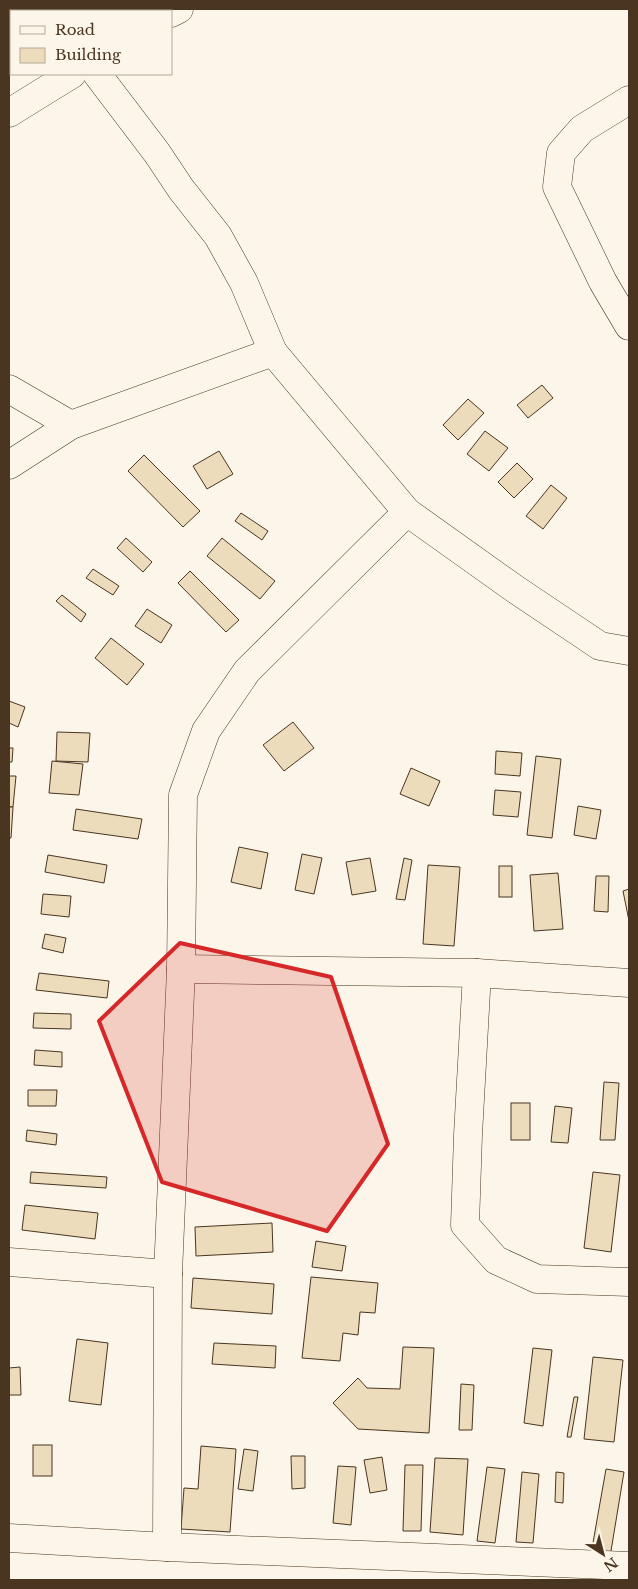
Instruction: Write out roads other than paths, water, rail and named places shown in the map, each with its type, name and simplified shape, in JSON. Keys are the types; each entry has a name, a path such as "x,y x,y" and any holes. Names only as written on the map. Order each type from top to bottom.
{"street":[{"path":"9,114 70,75"},
{"path":"98,75 158,153 181,189 218,236 244,284 273,352 407,512 600,646 629,651"},
{"path":"629,100 582,129 561,152 557,187 604,282 629,326"},
{"path":"9,465 71,426 273,352"},
{"path":"9,389 71,426"},
{"path":"167,1547 168,1274 182,969 183,795 206,731 247,671 407,512"},
{"path":"182,969 477,974 629,983"},
{"path":"477,974 465,1225 496,1260 537,1279 629,1282"},
{"path":"9,1262 168,1274"},
{"path":"9,1538 167,1547 629,1566"}]}
